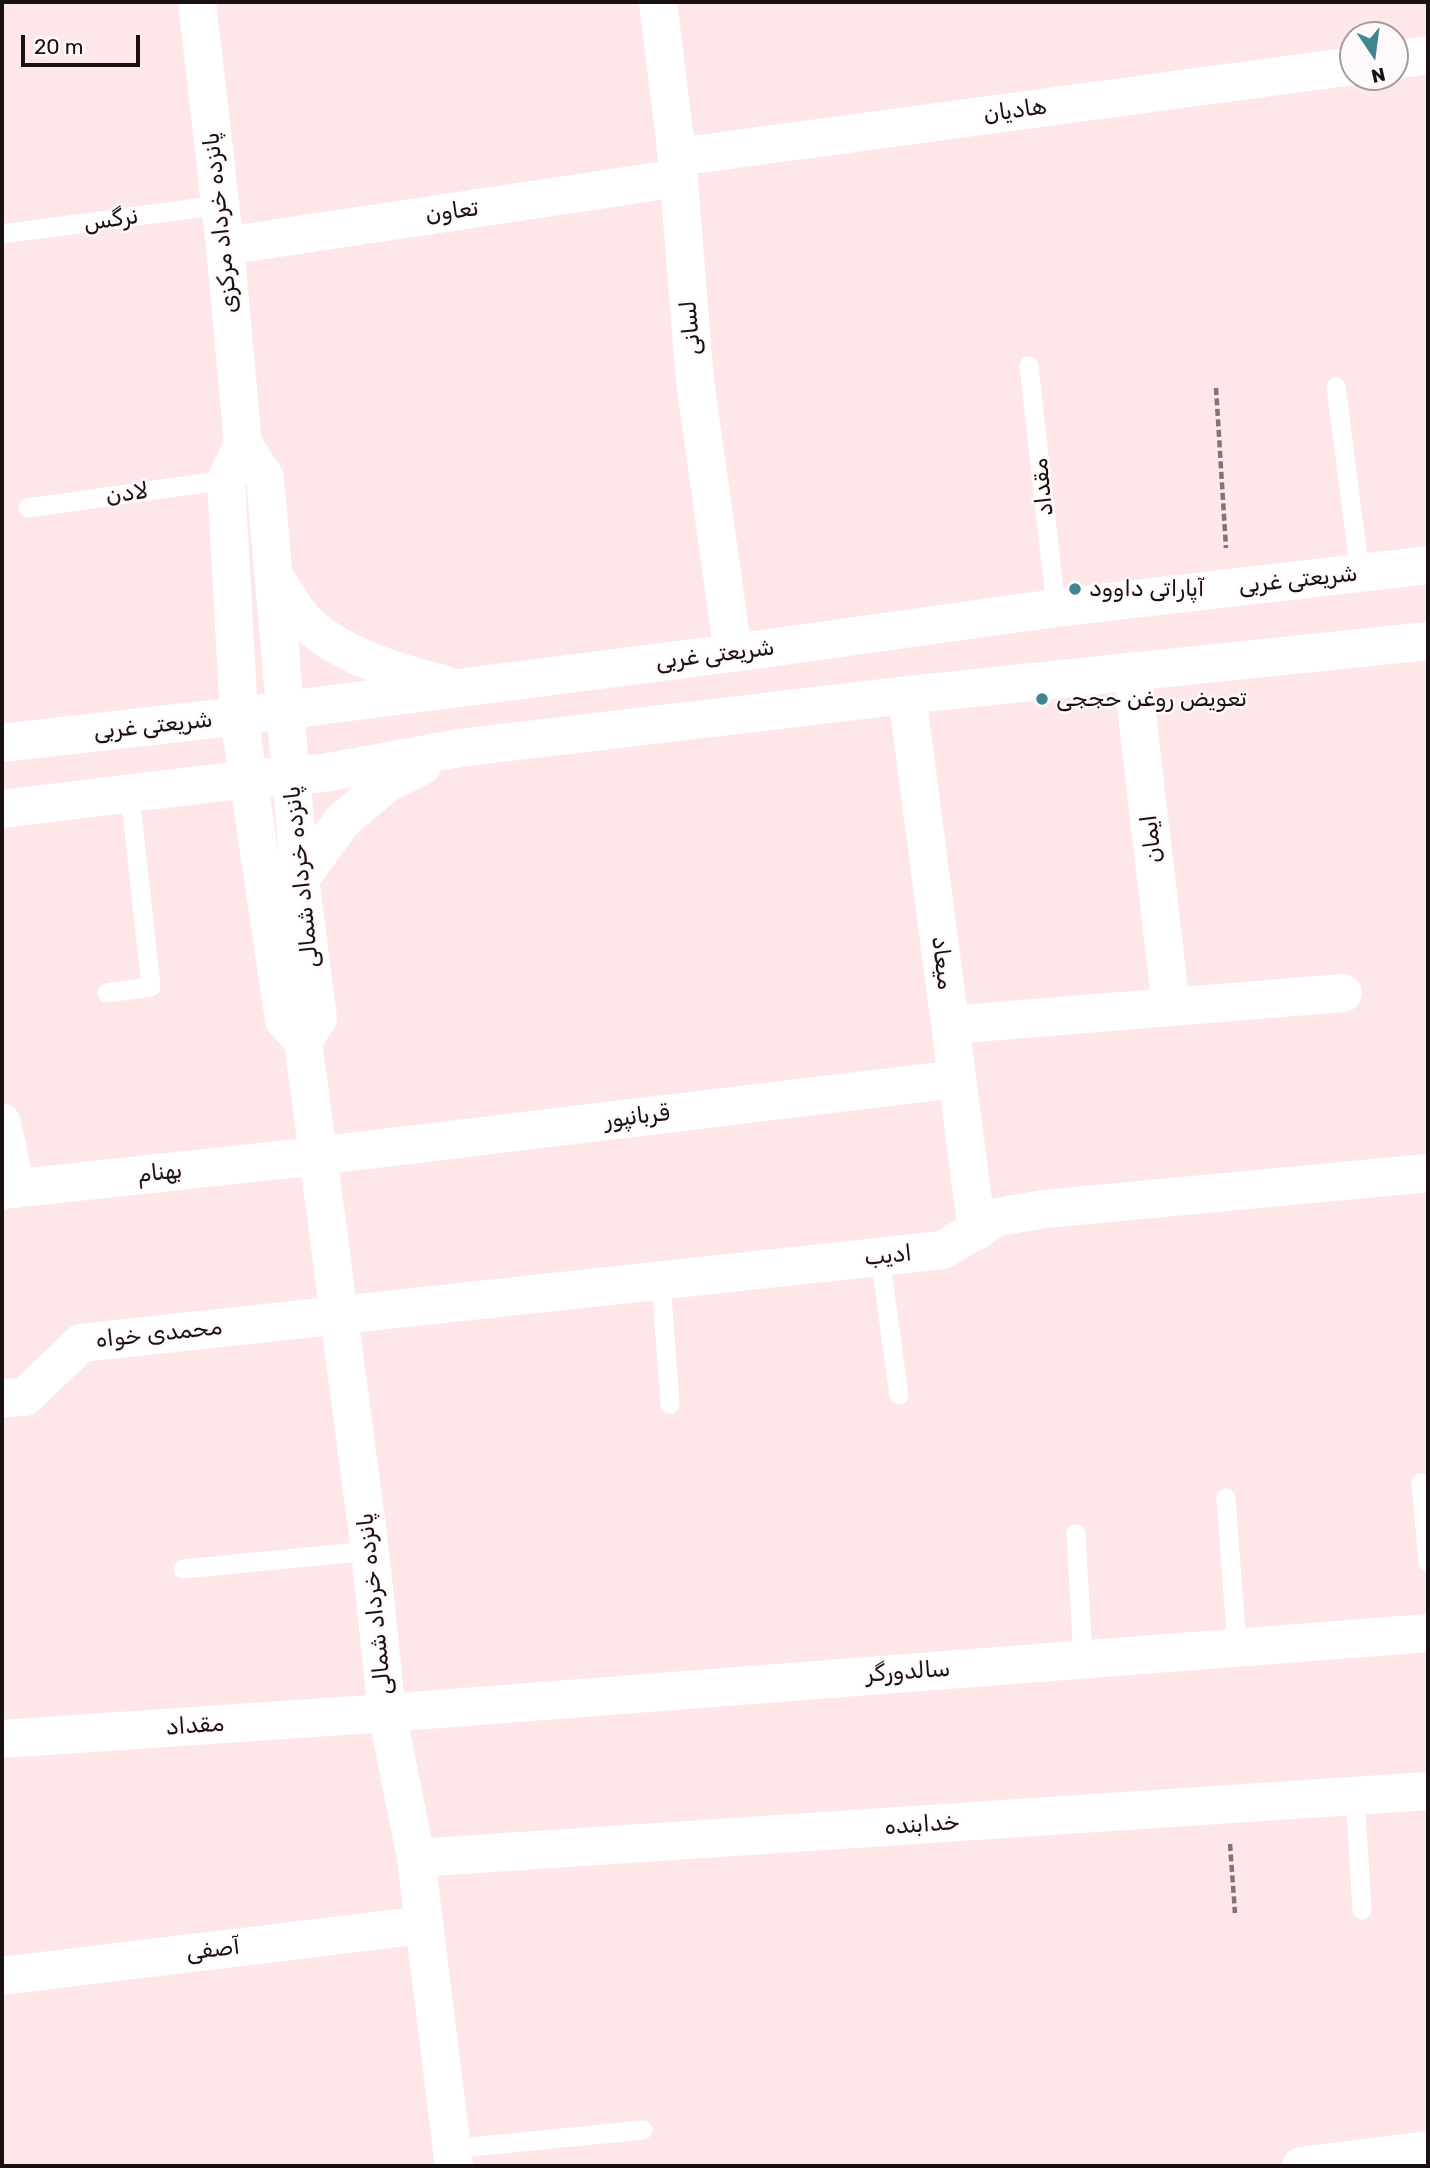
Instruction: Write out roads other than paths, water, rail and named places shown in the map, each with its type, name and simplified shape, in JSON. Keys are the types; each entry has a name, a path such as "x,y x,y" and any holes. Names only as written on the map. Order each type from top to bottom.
{"street":[{"name":"پانزده خرداد مرکزی","path":"197,2 225,246 243,444 265,478 285,709"},
{"name":"لسانی","path":"658,2 678,168 695,381 733,653"},
{"path":"1409,58 1428,55"},
{"name":"هادیان","path":"678,168 1339,68"},
{"name":"تعاون","path":"225,246 678,168"},
{"path":"239,716 226,480 243,444"},
{"name":"شریعتی غربی","path":"2,743 239,716 733,653 1056,608 1428,565"},
{"path":"273,575 299,615 327,639 405,674 458,687"},
{"path":"2,809 291,774 324,773 459,748 907,695 1428,640"},
{"name":"ایمان","path":"1132,671 1171,1007"},
{"name":"میعاد","path":"907,695 976,1231"},
{"name":"پانزده خرداد شمالی","path":"285,709 300,879 318,1018 303,1041"},
{"name":"پانزده خرداد شمالی","path":"239,716 284,1020 303,1041 370,1551 387,1713 416,1858 452,2158"},
{"path":"300,879 342,821 387,783 459,748"},
{"path":"950,1025 1343,993"},
{"name":"قربانپور","path":"317,1156 956,1079"},
{"path":"2,1123 9,1189"},
{"name":"بهنام","path":"9,1189 317,1156"},
{"name":"ادیب","path":"338,1314 661,1282 943,1250 997,1217 1045,1209 1428,1173"},
{"name":"محمدی خواه","path":"2,1398 24,1397 81,1343 338,1314"},
{"name":"سالدورگر","path":"387,1713 1428,1633"},
{"name":"مقداد","path":"2,1739 387,1713"},
{"name":"خدابنده","path":"416,1858 1428,1791"},
{"name":"آصفی","path":"2,1976 424,1925"},
{"path":"1301,2166 1428,2150"}],"lane":[{"name":"نرگس","path":"2,234 220,205"},
{"name":"مقداد","path":"1030,366 1056,608"},
{"path":"1336,387 1360,573"},
{"name":"لادن","path":"28,508 226,480"},
{"path":"107,993 152,987 130,794"},
{"path":"880,1257 899,1395"},
{"path":"661,1282 670,1404"},
{"path":"1421,1483 1428,1562"},
{"path":"1226,1498 1237,1648"},
{"path":"1076,1534 1083,1659"},
{"path":"183,1570 370,1551"},
{"path":"1355,1796 1362,1910"},
{"path":"452,2158 643,2130"}],"place":[{"name":"آپاراتی داوود","path":"1075,589"},
{"name":"تعویض روغن حججی","path":"1042,699"}]}
